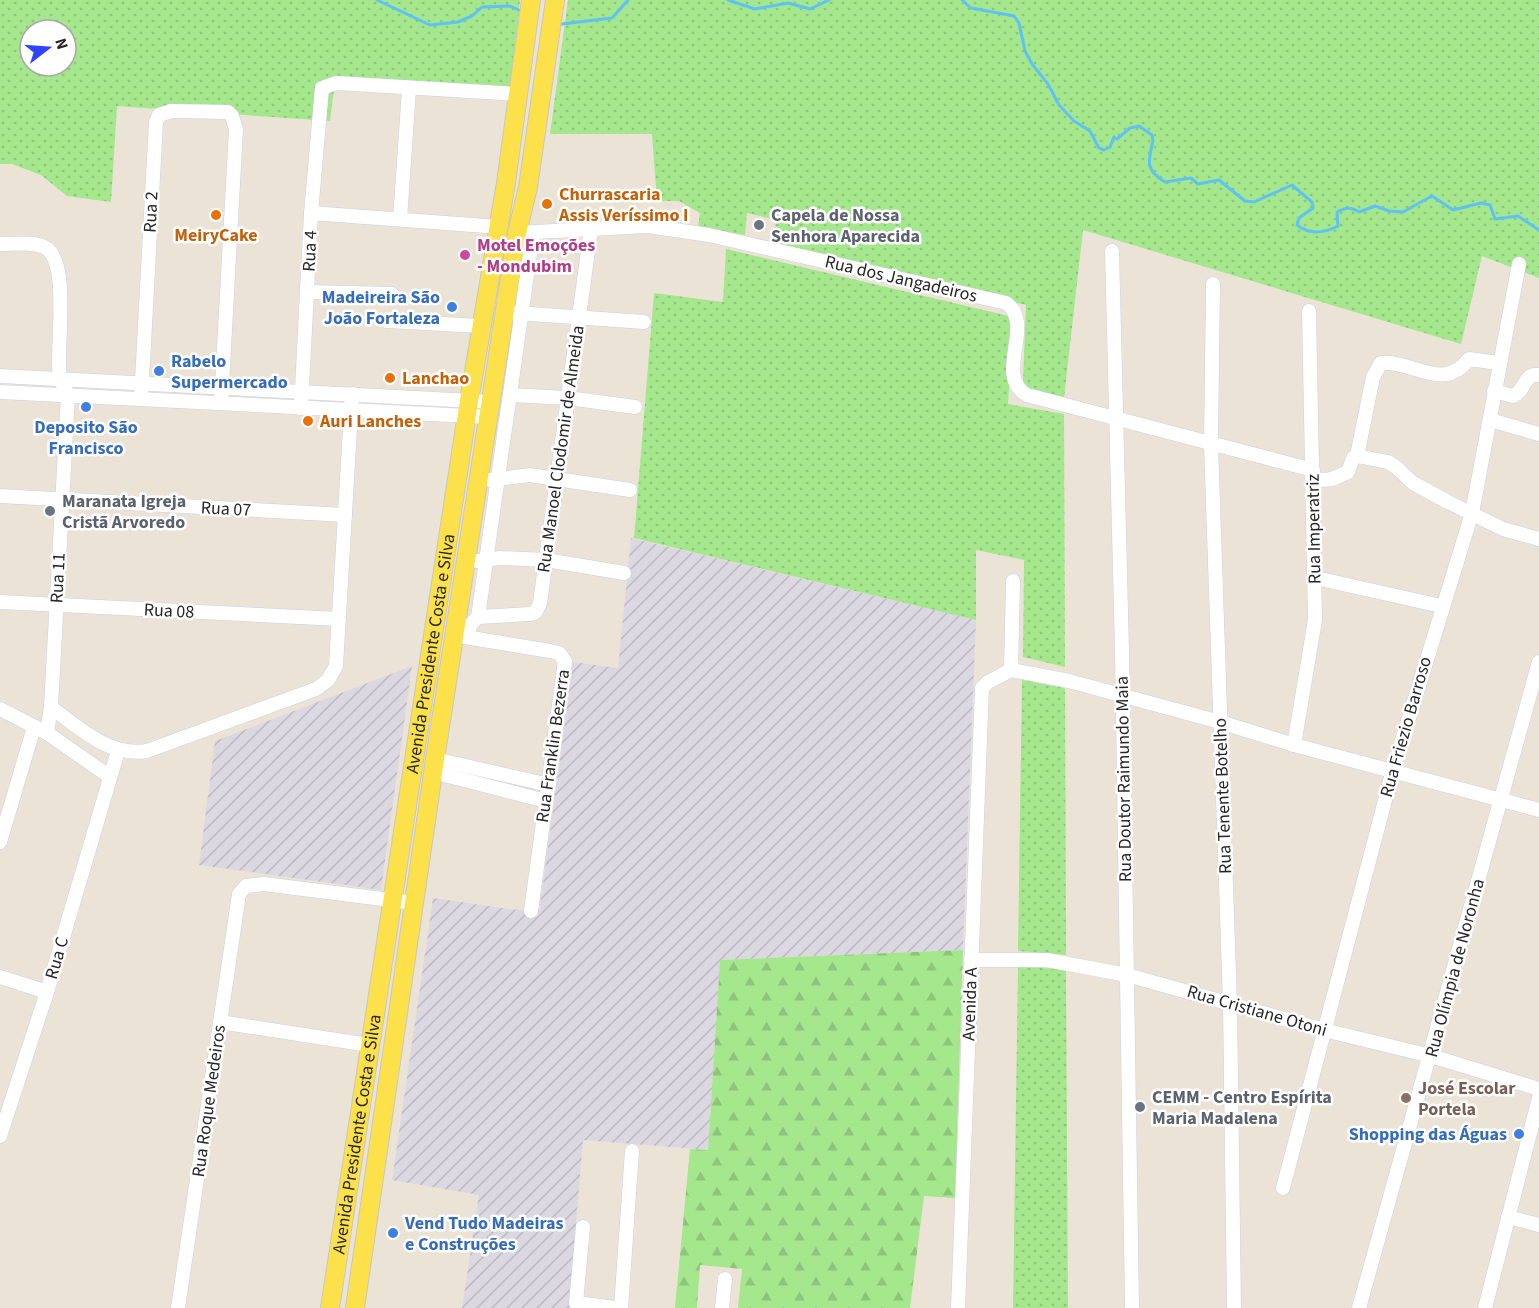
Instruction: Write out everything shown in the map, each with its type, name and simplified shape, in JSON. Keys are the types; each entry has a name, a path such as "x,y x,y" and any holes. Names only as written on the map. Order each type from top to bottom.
{"main road":[{"name":"Avenida Presidente Costa e Silva","path":"330,1308 448,533 506,183 531,0"},
{"name":"Avenida Presidente Costa e Silva","path":"355,1308 434,765 461,636 465,565 478,480 490,409 514,313 525,233 528,187 555,0"},
{"path":"508,164 531,167"},
{"path":"506,183 528,187"},
{"path":"448,533 453,542 462,543 469,539"},
{"path":"443,568 446,564 465,565"},
{"path":"352,1158 376,1161"}],"street":[{"name":"Rua 4","path":"301,408 311,213 322,88 336,83 409,89"},
{"path":"400,219 409,89 518,94"},
{"name":"Rua 2","path":"141,399 156,122 159,115 171,111 228,112 232,116 236,129 222,396"},
{"path":"311,213 499,227"},
{"name":"Rua dos Jangadeiros","path":"525,233 660,227 699,233 1006,303 1017,314 1014,378 1020,391 1027,395 1115,417"},
{"name":"Rua Manoel Clodomir de Almeida","path":"478,617 536,612 540,603 591,229"},
{"path":"0,244 44,246 55,261 61,301 60,379"},
{"name":"Rua Doutor Raimundo Maia","path":"1112,251 1132,1308"},
{"name":"Rua Friezio Barroso","path":"1283,1188 1392,770 1441,606 1472,513 1490,420 1498,363 1519,264"},
{"name":"Rua Tenente Botelho","path":"1213,284 1210,444 1230,1003 1234,1308"},
{"path":"308,292 392,294"},
{"name":"Rua Imperatriz","path":"1294,745 1312,648 1316,578 1309,311"},
{"path":"461,636 478,617 511,395 514,313 644,322"},
{"path":"387,321 481,326"},
{"path":"1115,417 1313,476 1332,479 1348,472 1357,456 1376,367 1381,363 1447,375 1460,370 1469,359 1498,363"},
{"path":"1494,391 1513,396 1521,390 1527,377 1532,374 1539,375"},
{"path":"0,376 142,384 301,408 351,411 490,409"},
{"name":"Rua 11","path":"41,730 51,707 68,395 60,379"},
{"path":"0,392 141,399 302,393 352,394 468,408"},
{"path":"51,707 86,733 118,751 131,753 147,751 316,689 328,680 336,666 352,394"},
{"path":"511,395 568,398 634,407"},
{"path":"1490,420 1539,434"},
{"path":"1357,456 1396,466 1413,483 1503,530 1539,539"},
{"path":"478,480 530,475 630,490"},
{"name":"Rua 07","path":"0,496 345,515"},
{"path":"465,565 500,558 546,560 624,573"},
{"path":"1316,578 1441,606"},
{"path":"1013,581 1011,670 1069,681 1220,722 1294,745 1539,810"},
{"name":"Rua 08","path":"0,602 339,619"},
{"name":"Rua Franklin Bezerra","path":"461,636 559,653 565,661 531,911"},
{"name":"Rua Olímpia de Noronha","path":"1359,1308 1539,662"},
{"name":"Avenida A","path":"958,1308 982,688 988,682 1011,670"},
{"path":"1,711 41,730 110,777"},
{"path":"0,842 41,730"},
{"name":"Rua C","path":"0,1136 47,992 118,751"},
{"path":"434,765 549,785"},
{"path":"434,765 546,801"},
{"name":"Rua Roque Medeiros","path":"178,1308 239,894 246,886 264,884 392,900"},
{"path":"392,900 414,903"},
{"name":"Rua Cristiane Otoni","path":"971,960 1047,960 1127,975 1324,1030 1431,1056 1539,1089"},
{"path":"0,977 47,992"},
{"path":"220,1022 369,1045"},
{"path":"1485,1308 1539,1098"},
{"path":"621,1308 632,1151"},
{"path":"1508,1217 1539,1225"},
{"path":"583,1227 576,1303 615,1308"},
{"path":"722,1308 725,1279"}],"shaded area":[{"path":"631,538 976,620 963,950 720,960 708,1150 583,1140 569,1308 462,1308 479,1195 392,1180 433,898 539,913 573,662 618,668"},
{"path":"412,666 381,890 199,865 215,741"}],"green space":[{"path":"0,0 520,0 513,80 508,100 334,89 330,121 117,106 111,202 67,196 41,175 12,164 0,164"},
{"path":"568,0 1539,0 1539,278 1482,256 1461,344 1083,230 1064,398 1030,392 1023,381 1026,305 773,246 776,220 747,213 745,235 698,227 700,213 679,201 657,201 652,134 550,134"},
{"path":"726,249 1013,317 1008,404 1064,414 1065,667 1023,657 1024,560 976,550 976,620 634,538 654,293 723,302"},
{"path":"1022,680 1065,688 1066,955 1018,951"},
{"path":"963,950 955,1198 924,1196 910,1308 738,1308 742,1269 700,1265 697,1308 675,1308 690,1149 708,1150 720,960"},
{"path":"1018,967 1066,969 1068,1308 1013,1308"}],"waterway":[{"path":"377,0 430,25 458,22 472,16 482,7 510,6 519,10"},
{"path":"562,24 612,18 628,0"},
{"path":"728,0 755,9 788,3 810,9 829,0"},
{"path":"962,0 971,8 1014,16 1019,23 1025,51 1032,64 1048,84 1059,105 1074,121 1090,131 1099,148 1104,150 1110,147 1114,137 1117,139 1130,128 1139,126 1152,135 1149,160 1151,169 1165,182 1191,178 1198,184 1219,180 1245,201 1254,202 1292,185 1312,202 1313,208 1299,218 1297,225 1312,232 1338,226 1337,212 1343,209 1351,208 1359,212 1375,206 1389,211 1403,212 1432,196 1453,210 1481,203 1490,205 1495,219 1518,216 1539,230"}],"place":[{"name":"Churrascaria Assis Veríssimo I","path":"547,204"},
{"name":"MeiryCake","path":"216,215"},
{"name":"Capela de Nossa Senhora Aparecida","path":"759,225"},
{"name":"Motel Emoções - Mondubim","path":"465,255"},
{"name":"Madeireira São João Fortaleza","path":"452,307"},
{"name":"Rabelo Supermercado","path":"159,371"},
{"name":"Lanchao","path":"390,378"},
{"name":"Deposito São Francisco","path":"86,407"},
{"name":"Auri Lanches","path":"308,421"},
{"name":"Maranata Igreja Cristã Arvoredo","path":"50,511"},
{"name":"José Escolar Portela","path":"1406,1098"},
{"name":"CEMM - Centro Espírita Maria Madalena","path":"1140,1107"},
{"name":"Shopping das Águas","path":"1519,1134"},
{"name":"Vend Tudo Madeiras e Construções","path":"393,1233"}]}
